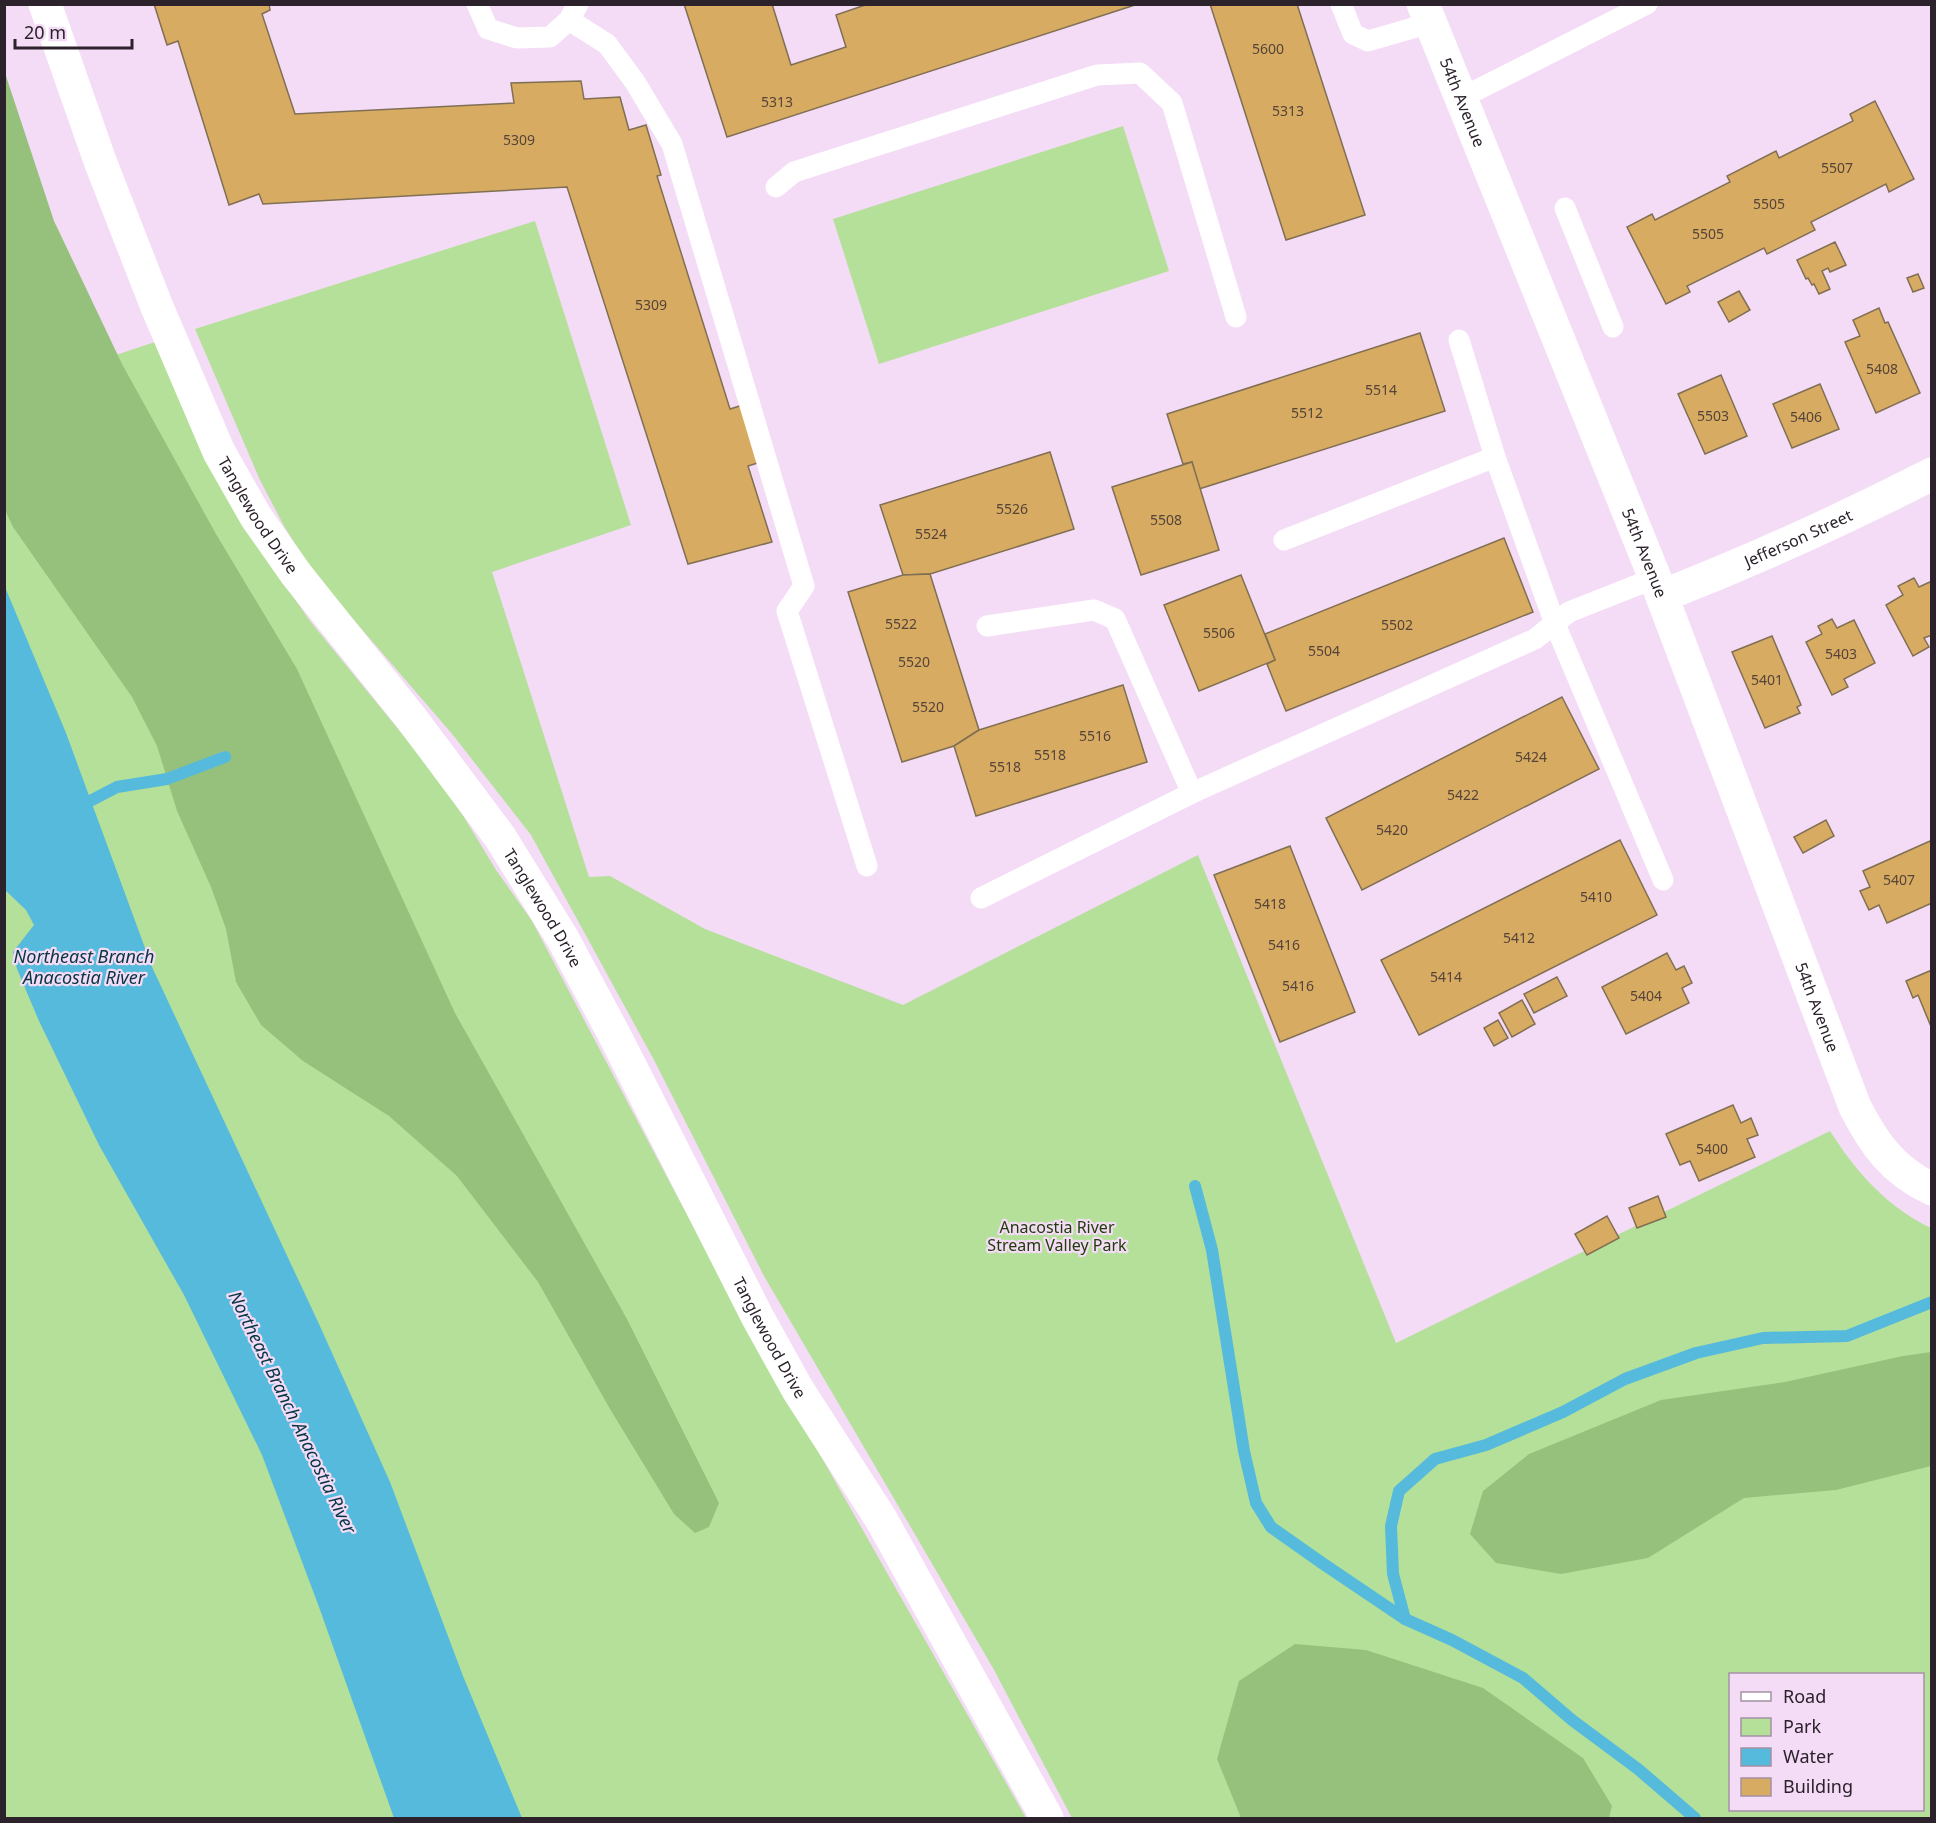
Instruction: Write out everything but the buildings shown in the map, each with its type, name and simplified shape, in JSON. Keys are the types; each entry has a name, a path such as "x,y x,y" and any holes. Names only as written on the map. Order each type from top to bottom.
{"street":[{"name":"Tanglewood Drive","path":"45,4 120,213 219,452 256,517 289,564 411,718 500,837 563,939 616,1038 758,1318 798,1390 881,1519 1047,1818"},
{"name":"54th Avenue","path":"1427,14 1658,587 1855,1107 1872,1139 1882,1152 1913,1180 1932,1189"},
{"name":"Jefferson Street","path":"1658,587 1730,569 1881,500 1932,474"}],"lane":[{"path":"477,4 488,28 517,38 550,38 574,12 607,44 635,82 672,144 804,586 787,611 867,866"},
{"path":"1341,4 1353,34 1368,41 1427,14"},
{"path":"1461,98 1647,4"},
{"path":"776,187 794,172 1097,75 1140,73 1172,103 1236,318"},
{"path":"1565,208 1614,327"},
{"path":"1459,340 1495,457 1555,624 1663,880"},
{"path":"1284,540 1495,457"},
{"path":"981,898 1191,793 1535,639 1569,612 1658,587"},
{"path":"987,626 1094,610 1115,619 1191,793"}],"green space":[{"path":"5,73 54,221 122,364 216,534 297,669 455,1013 627,1319 719,1503 709,1527 695,1533 674,1514 610,1409 538,1282 457,1176 389,1116 303,1061 261,1025 236,982 226,929 211,887 177,811 157,746 132,697 13,527 4,508"},
{"path":"1123,126 1169,271 879,364 833,219"},
{"name":"Anacostia River Stream Valley Park","path":"535,221 631,525 492,572 589,877 610,876 705,929 903,1005 1198,855 1396,1343 1830,1131 1874,1187 1900,1210 1931,1228 1931,1818 1072,1818 993,1668 764,1276 654,1060 531,835 453,735 334,597 302,555 260,480 195,329"},
{"path":"158,341 264,555 310,621 429,767 532,921 763,1354 1026,1818 5,1818 4,392"},
{"path":"1931,1352 1931,1466 1836,1490 1744,1498 1648,1558 1561,1574 1496,1563 1470,1534 1483,1491 1529,1454 1661,1400 1785,1382"},
{"path":"1295,1644 1366,1650 1483,1688 1583,1758 1612,1806 1609,1818 1241,1818 1217,1759 1239,1681"}],"water":[{"name":"Northeast Branch Anacostia River","path":"5,587 66,733 152,967 319,1324 390,1482 463,1676 522,1818 394,1818 262,1455 184,1295 99,1145 39,1021 17,969 13,952 34,925 26,910 5,890"}],"waterway":[{"path":"78,810 117,787 167,779 225,757"},
{"path":"1195,1186 1212,1250 1244,1451 1256,1503 1271,1527 1405,1619 1452,1640 1523,1678 1572,1720 1638,1769 1695,1818"},
{"path":"1405,1619 1393,1574 1391,1526 1399,1491 1435,1459 1486,1445 1563,1412 1625,1379 1696,1353 1763,1338 1847,1336 1932,1302"}]}
